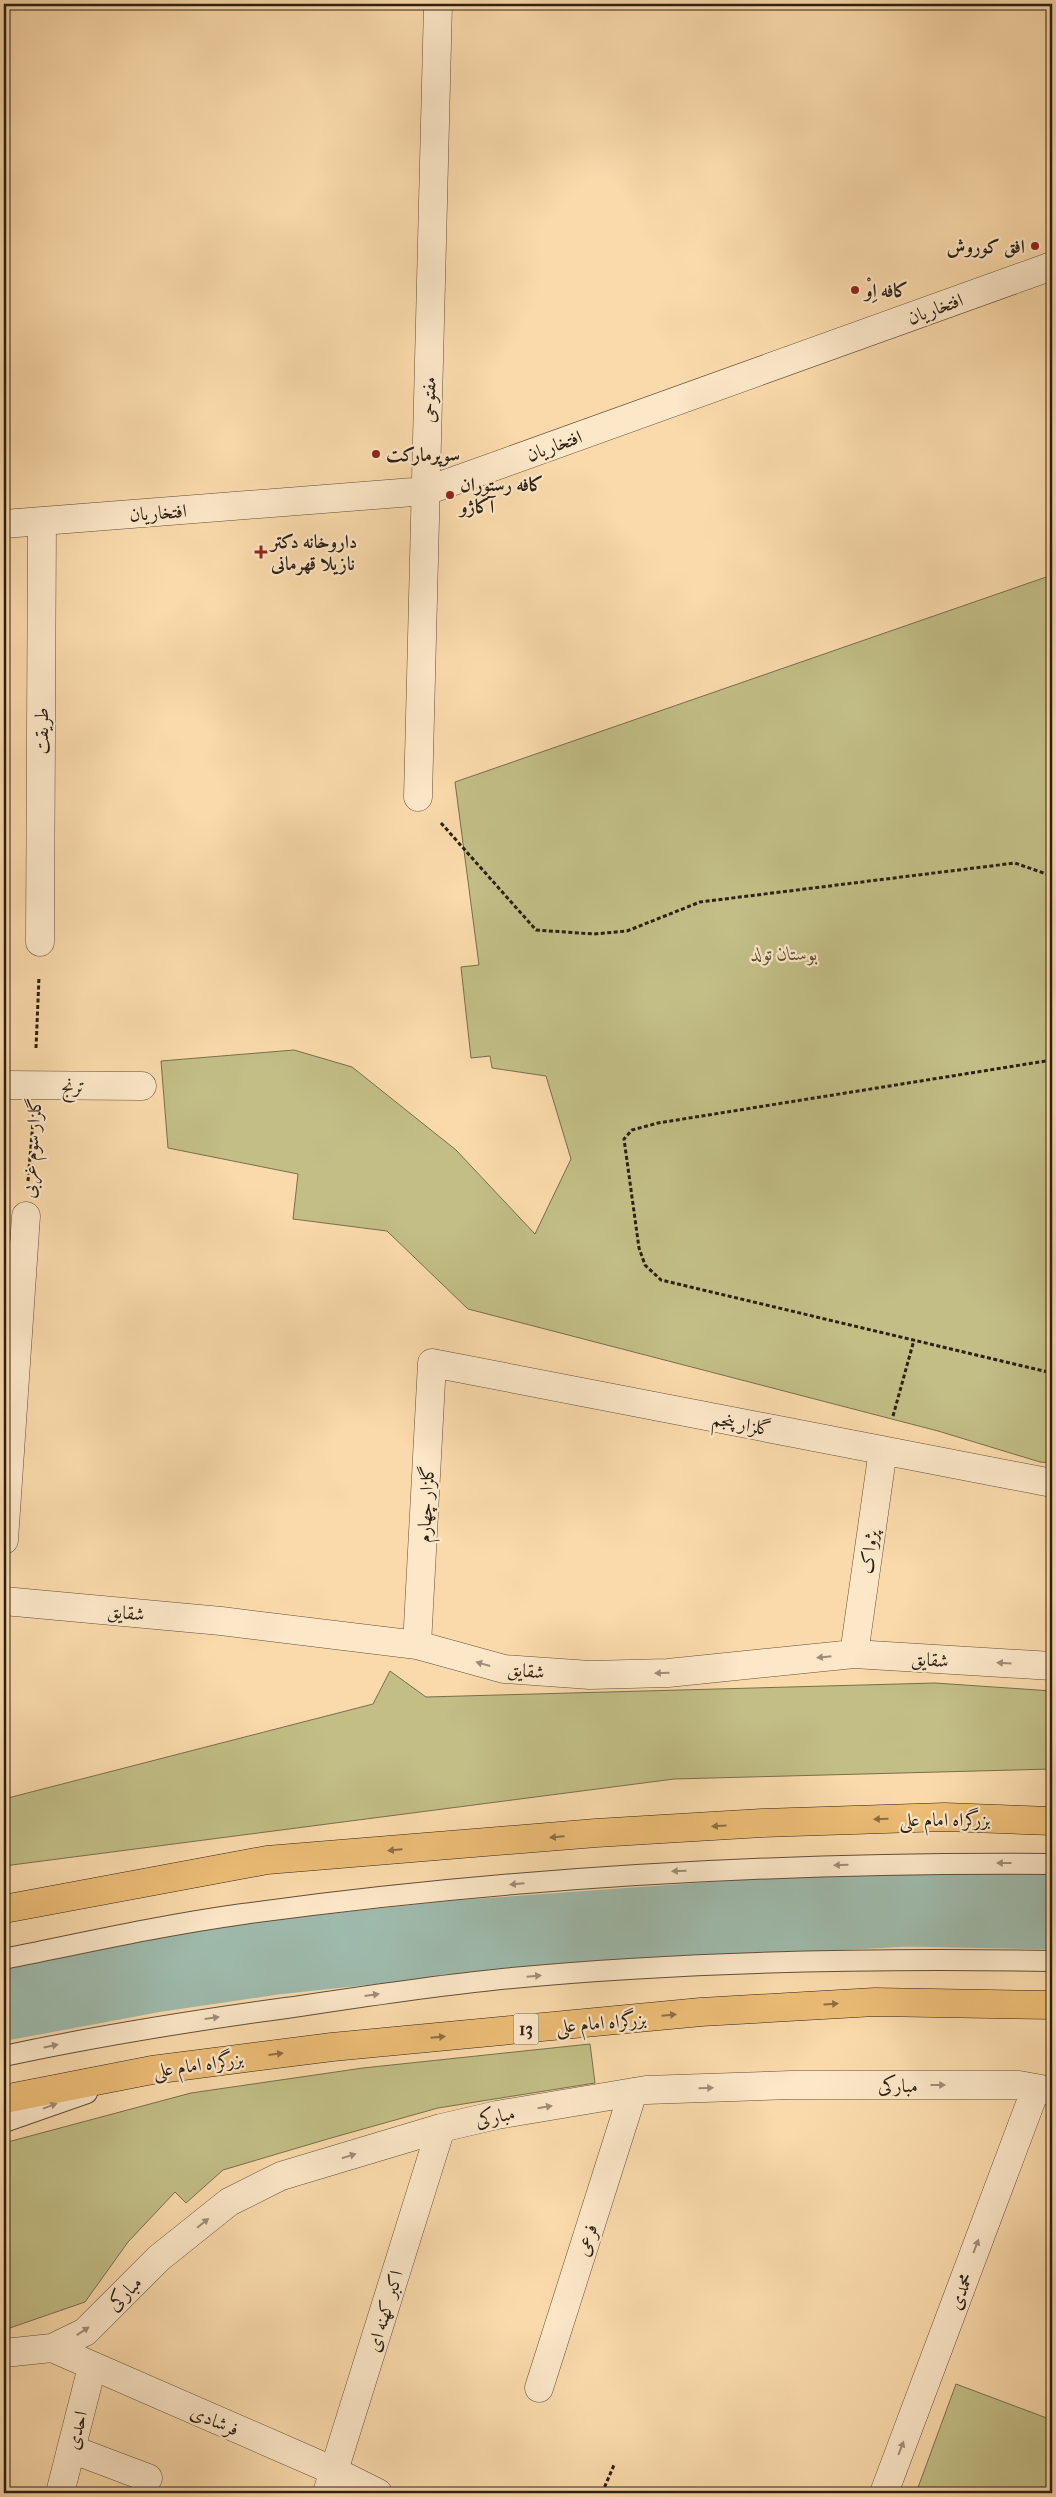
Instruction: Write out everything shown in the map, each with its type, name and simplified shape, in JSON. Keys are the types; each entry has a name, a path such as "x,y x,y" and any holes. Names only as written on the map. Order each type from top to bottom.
{"highway":[{"name":"بزرگراه امام علی","path":"4,1910 267,1860 596,1833 762,1823 945,1817 1052,1821"},
{"name":"بزرگراه امام علی","path":"4,2099 152,2070 332,2047 701,2012 874,2002 1052,2005"}],"street":[{"name":"مفتوحی","path":"418,797 438,4"},
{"name":"افتخاریان","path":"4,524 426,491 1052,266"},
{"name":"طریقت","path":"40,942 42,521"},
{"name":"ترنج","path":"4,1085 142,1086"},
{"name":"گلزار سوم غربی","path":"4,1540 26,1216"},
{"name":"گلزار پنجم","path":"432,1363 1052,1483"},
{"name":"گلزار چهارم","path":"417,1645 432,1363"},
{"name":"پژواک","path":"854,1654 883,1450"},
{"name":"شقایق","path":"4,1601 222,1621 417,1645 504,1669 590,1675 668,1673 854,1654 1052,1666"},
{"name":"مبارکی","path":"4,2353 52,2348 85,2332 159,2258 229,2202 281,2176 441,2128 497,2115 646,2090 792,2085 1020,2085 1044,2090"},
{"name":"محمدی","path":"884,2493 1044,2090"},
{"name":"فرعی","path":"539,2388 633,2092"},
{"name":"اکبر کهنه ای","path":"331,2482 441,2128"},
{"name":"فرشادی","path":"52,2348 331,2482 378,2493"},
{"name":"احدی","path":"60,2493 92,2367"},
{"path":"71,2449 148,2478"}],"lane":[{"path":"4,1958 243,1914 562,1880 652,1872 887,1863 1052,1864"},
{"path":"4,2056 99,2035 510,1978 611,1970 763,1963 879,1960 1052,1961"},
{"path":"4,2122 152,2070"}],"path":[{"path":"418,797 536,930 594,934 627,931 700,902 1015,863 1052,876"},
{"name":"گلزار سوم غربی","path":"26,1216 35,1086 40,942"},
{"path":"1052,1060 658,1123 632,1130 624,1139 639,1248 645,1265 661,1280 1052,1373"},
{"path":"883,1450 914,1340"},
{"path":"602,2493 614,2465"}],"green space":[{"name":"بوستان تولد","path":"1052,575 1052,1463 1040,1462 938,1431 468,1309 387,1231 293,1219 298,1174 168,1148 161,1061 294,1050 352,1067 456,1150 535,1234 571,1159 546,1076 492,1068 490,1056 471,1058 461,967 479,965 455,782"},
{"path":"390,1671 426,1697 935,1683 1052,1691 1052,1769 674,1779 4,1866 4,1799 373,1704"},
{"path":"590,2044 595,2083 438,2108 223,2170 186,2203 175,2192 128,2242 85,2302 4,2330 4,2143 191,2093 363,2068"},
{"path":"956,2384 1052,2420 1052,2493 916,2493"}],"waterway":[{"path":"4,2003 154,1975 276,1957 455,1938 733,1918 908,1909 1052,1912"}],"place":[{"name":"افق کوروش","path":"1035,246"},
{"name":"کافه اِوْ","path":"855,290"},
{"name":"سوپرمارکت","path":"376,454"},
{"name":"کافه رستوران آکاژو","path":"450,495"},
{"name":"داروخانه دکتر نازیلا قهرمانی","path":"261,552"}]}
